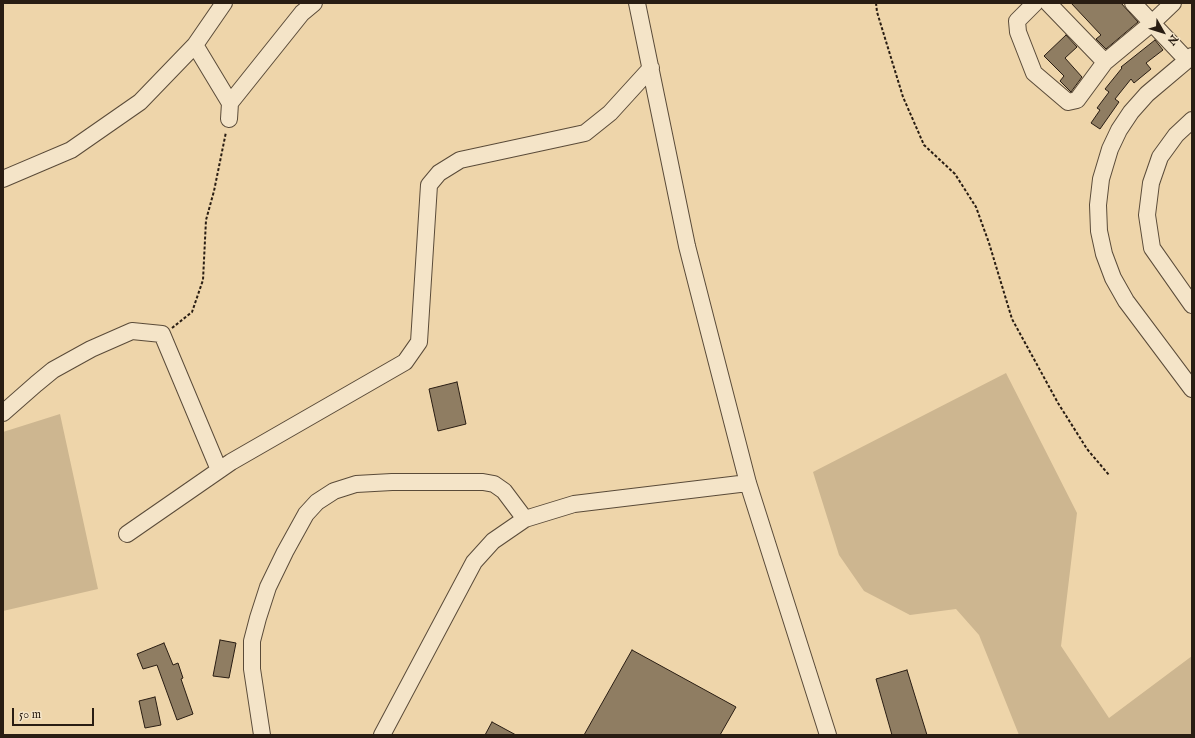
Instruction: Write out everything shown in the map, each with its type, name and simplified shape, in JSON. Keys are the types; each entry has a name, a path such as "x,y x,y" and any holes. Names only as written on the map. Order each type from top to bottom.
{"street":[{"path":"3,179 71,150 140,102 195,46 224,3"},
{"path":"228,119 230,103 297,8 314,3"},
{"path":"637,3 687,246 748,483 828,735"},
{"path":"1035,3 1017,21 1018,32 1034,73 1068,102 1077,100 1105,62 1152,23 1173,3"},
{"path":"1048,3 1105,62"},
{"path":"1133,3 1189,58 1147,94 1131,112 1119,130 1110,149 1101,179 1098,205 1099,231 1104,254 1113,278 1126,300 1192,390"},
{"path":"195,46 230,103"},
{"path":"127,534 231,462 405,362 419,342 429,185 439,173 460,160 585,133 610,113 651,68"},
{"path":"1192,120 1176,135 1160,157 1151,183 1147,215 1152,248 1192,305"},
{"path":"3,413 53,370 91,349 132,331 162,334 219,470"},
{"path":"262,735 252,670 252,641 268,587 306,514 317,502 334,491 356,484 392,482 483,482 494,484 504,491 525,519"},
{"path":"382,735 474,562 493,541 525,519 574,504 748,483"}],"path":[{"path":"876,3 877,12 903,97 924,145 955,174 976,207 989,243 1012,319 1058,403 1087,449 1109,475"},
{"path":"162,334 178,324 192,312 202,280 206,220 214,191 228,119"}],"shaded area":[{"path":"1006,373 1077,513 1061,646 1109,718 1192,656 1192,735 1019,735 979,635 956,609 910,615 864,591 839,555 813,472"},
{"path":"60,414 98,589 3,611 3,432"}],"building":[{"path":"1071,3 1121,3 1138,22 1106,49 1096,39 1101,35"},
{"path":"1066,35 1077,47 1065,58 1082,77 1071,92 1060,81 1064,76 1044,56"},
{"path":"1155,40 1163,50 1146,63 1151,69 1134,83 1131,79 1115,99 1119,102 1100,129 1091,123 1100,110 1097,108 1109,92 1105,89 1122,68 1121,67"},
{"path":"457,382 466,424 438,431 429,389"},
{"path":"220,640 236,643 229,678 213,676"},
{"path":"164,643 173,665 178,663 183,678 181,679 193,714 177,720 157,665 143,669 137,654"},
{"path":"632,650 736,707 720,735 584,735"},
{"path":"907,670 927,735 892,735 876,679"},
{"path":"155,697 161,725 145,728 139,701"},
{"path":"492,722 516,735 485,735"}]}
